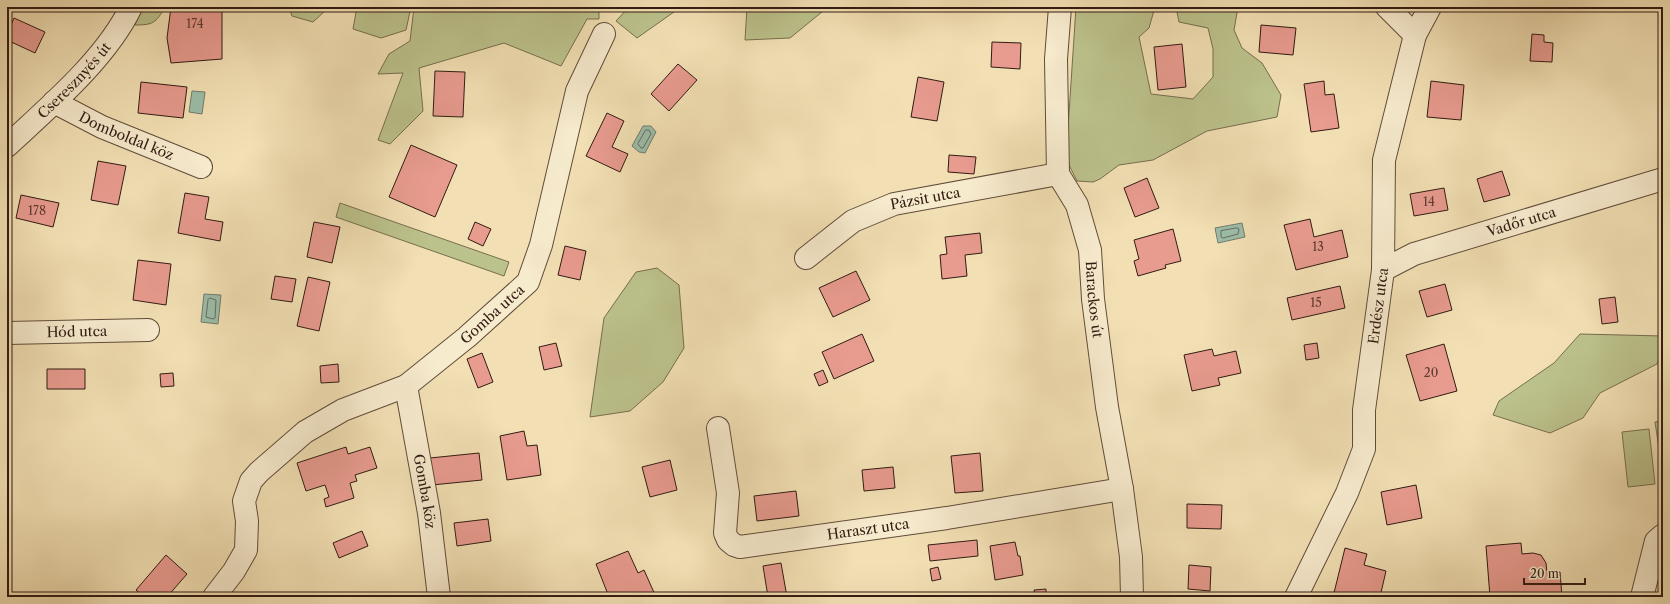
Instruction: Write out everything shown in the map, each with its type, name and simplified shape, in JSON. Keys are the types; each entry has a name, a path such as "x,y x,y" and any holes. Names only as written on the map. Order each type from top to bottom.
{"street":[{"name":"Cseresznyés út","path":"7,146 54,102 105,49 124,21 131,7"},
{"path":"1058,174 1056,59 1060,7"},
{"path":"1386,7 1415,35"},
{"name":"Erdész utca","path":"1296,597 1347,492 1364,449 1364,410 1383,270 1384,160 1415,35 1430,7"},
{"name":"Gomba utca","path":"214,597 234,571 246,550 247,521 244,501 250,482 259,472 305,432 343,410 406,386 467,336 528,282 542,245 577,91 604,34"},
{"name":"Domboldal köz","path":"54,102 102,126 201,167"},
{"name":"Pázsit utca","path":"806,258 854,221 894,204 1058,174"},
{"name":"Barackos út","path":"1058,174 1077,205 1090,250 1093,299 1106,407 1122,489 1131,557 1132,597"},
{"name":"Vadőr utca","path":"1383,270 1414,254 1663,179"},
{"name":"Hód utca","path":"7,333 148,330"},
{"name":"Gomba köz","path":"406,386 429,513 440,597"},
{"name":"Haraszt utca","path":"718,428 728,493 725,533 728,540 734,545 740,547 948,518 1122,489"},
{"path":"1642,597 1656,541 1663,535"}],"green space":[{"path":"142,7 165,7 159,17 150,24 135,25"},
{"path":"289,7 326,7 326,10 313,22 292,16"},
{"path":"357,7 411,7 406,30 381,38 353,29"},
{"path":"414,7 599,7 599,19 587,19 561,66 504,43 419,68 423,111 390,144 378,140 403,73 378,74 389,54 410,41"},
{"path":"629,7 681,7 637,38 616,21"},
{"path":"747,7 828,7 790,38 745,40"},
{"path":"1076,7 1155,7 1149,28 1139,37 1151,94 1193,99 1213,77 1213,49 1208,28 1179,22 1176,7 1238,7 1234,30 1242,48 1262,63 1281,95 1277,117 1207,131 1153,160 1119,165 1100,179 1093,182 1077,181 1066,159"},
{"path":"340,203 509,262 504,276 336,217"},
{"path":"657,268 679,285 684,348 663,382 630,411 590,417 604,318 636,272"},
{"path":"1580,334 1663,336 1663,349 1657,364 1600,393 1583,418 1550,433 1493,415 1499,401 1554,363"},
{"path":"1663,421 1663,475 1655,422"},
{"path":"1649,429 1655,484 1628,487 1622,432"}],"water":[{"path":"192,91 205,92 202,114 189,112"},
{"path":"643,126 651,126 656,132 645,153 639,152 632,146"},
{"path":"1242,223 1245,237 1218,243 1215,228"},
{"path":"204,294 221,295 218,324 201,322"}],"building":[{"path":"171,7 207,7 222,9 222,59 171,63 167,38"},
{"path":"14,18 45,32 35,53 7,40 7,34"},
{"path":"1261,25 1296,28 1293,55 1259,52"},
{"path":"1532,34 1544,35 1544,42 1553,43 1552,62 1530,61"},
{"path":"992,42 1021,43 1020,69 991,67"},
{"path":"1182,44 1186,87 1158,90 1154,47"},
{"path":"678,64 697,80 669,111 651,94"},
{"path":"435,71 465,72 463,117 433,116"},
{"path":"918,77 944,82 937,121 911,117"},
{"path":"1324,81 1325,95 1334,94 1339,128 1311,132 1304,84"},
{"path":"1431,81 1464,85 1461,120 1427,117"},
{"path":"141,82 187,87 183,118 138,113"},
{"path":"607,113 624,121 612,147 628,154 620,172 586,156"},
{"path":"411,145 457,165 435,217 389,197"},
{"path":"949,155 976,157 974,174 948,172"},
{"path":"98,161 126,166 118,205 91,200"},
{"path":"1502,171 1510,195 1484,202 1477,179"},
{"path":"1147,178 1159,208 1135,217 1124,188"},
{"path":"1444,188 1448,210 1414,216 1410,194"},
{"path":"185,193 209,197 205,219 223,222 220,241 178,233"},
{"path":"21,195 59,203 53,227 16,218"},
{"path":"1310,219 1314,237 1342,230 1348,257 1296,270 1284,225"},
{"path":"314,222 340,227 332,263 307,257"},
{"path":"475,222 491,229 483,246 468,239"},
{"path":"1173,229 1181,261 1165,265 1166,268 1138,276 1134,261 1139,259 1134,240"},
{"path":"980,233 982,253 965,255 967,276 942,279 940,255 947,254 945,237"},
{"path":"565,246 586,251 580,280 558,275"},
{"path":"138,260 171,264 166,305 133,300"},
{"path":"856,271 870,300 833,317 819,288"},
{"path":"275,276 296,279 292,302 271,299"},
{"path":"308,277 330,282 319,331 297,326"},
{"path":"1445,284 1452,310 1427,317 1419,291"},
{"path":"1340,286 1345,308 1292,320 1287,298"},
{"path":"1615,297 1618,322 1602,324 1599,299"},
{"path":"862,334 874,361 834,379 822,352"},
{"path":"556,343 562,366 544,370 539,347"},
{"path":"1317,343 1319,358 1306,360 1304,345"},
{"path":"1444,344 1457,391 1420,401 1406,355"},
{"path":"1212,349 1214,356 1236,351 1241,373 1218,378 1220,385 1192,391 1184,355"},
{"path":"482,353 493,382 478,388 467,359"},
{"path":"338,364 339,382 321,383 320,366"},
{"path":"47,369 85,369 85,389 47,389"},
{"path":"823,370 828,382 819,386 814,374"},
{"path":"173,373 174,386 161,387 160,374"},
{"path":"524,431 527,446 537,445 541,475 507,480 500,436"},
{"path":"346,447 348,454 370,447 377,468 355,475 357,481 350,483 354,498 326,507 324,499 329,497 325,485 306,491 297,463"},
{"path":"479,453 482,480 432,485 430,458"},
{"path":"980,453 983,491 955,493 951,456"},
{"path":"670,460 677,490 650,497 642,467"},
{"path":"893,467 895,488 864,491 862,470"},
{"path":"1416,485 1422,518 1387,525 1381,492"},
{"path":"796,491 799,516 757,521 754,496"},
{"path":"1187,504 1222,505 1221,529 1187,528"},
{"path":"488,519 491,541 457,546 454,523"},
{"path":"362,531 368,546 339,558 333,543"},
{"path":"977,540 978,556 930,561 928,545"},
{"path":"1015,542 1018,556 1020,556 1023,575 995,580 990,546"},
{"path":"1521,543 1522,554 1533,553 1541,555 1546,563 1547,573 1560,572 1562,597 1490,597 1486,546"},
{"path":"1345,548 1367,554 1364,565 1386,571 1380,597 1333,597"},
{"path":"628,551 638,573 644,570 656,597 609,597 596,564"},
{"path":"166,555 187,574 167,597 144,597 136,590"},
{"path":"781,563 787,597 768,597 763,566"},
{"path":"1189,565 1211,567 1210,591 1188,589"},
{"path":"938,567 941,579 932,581 930,569"},
{"path":"1046,589 1046,597 1035,597 1034,590"}]}
